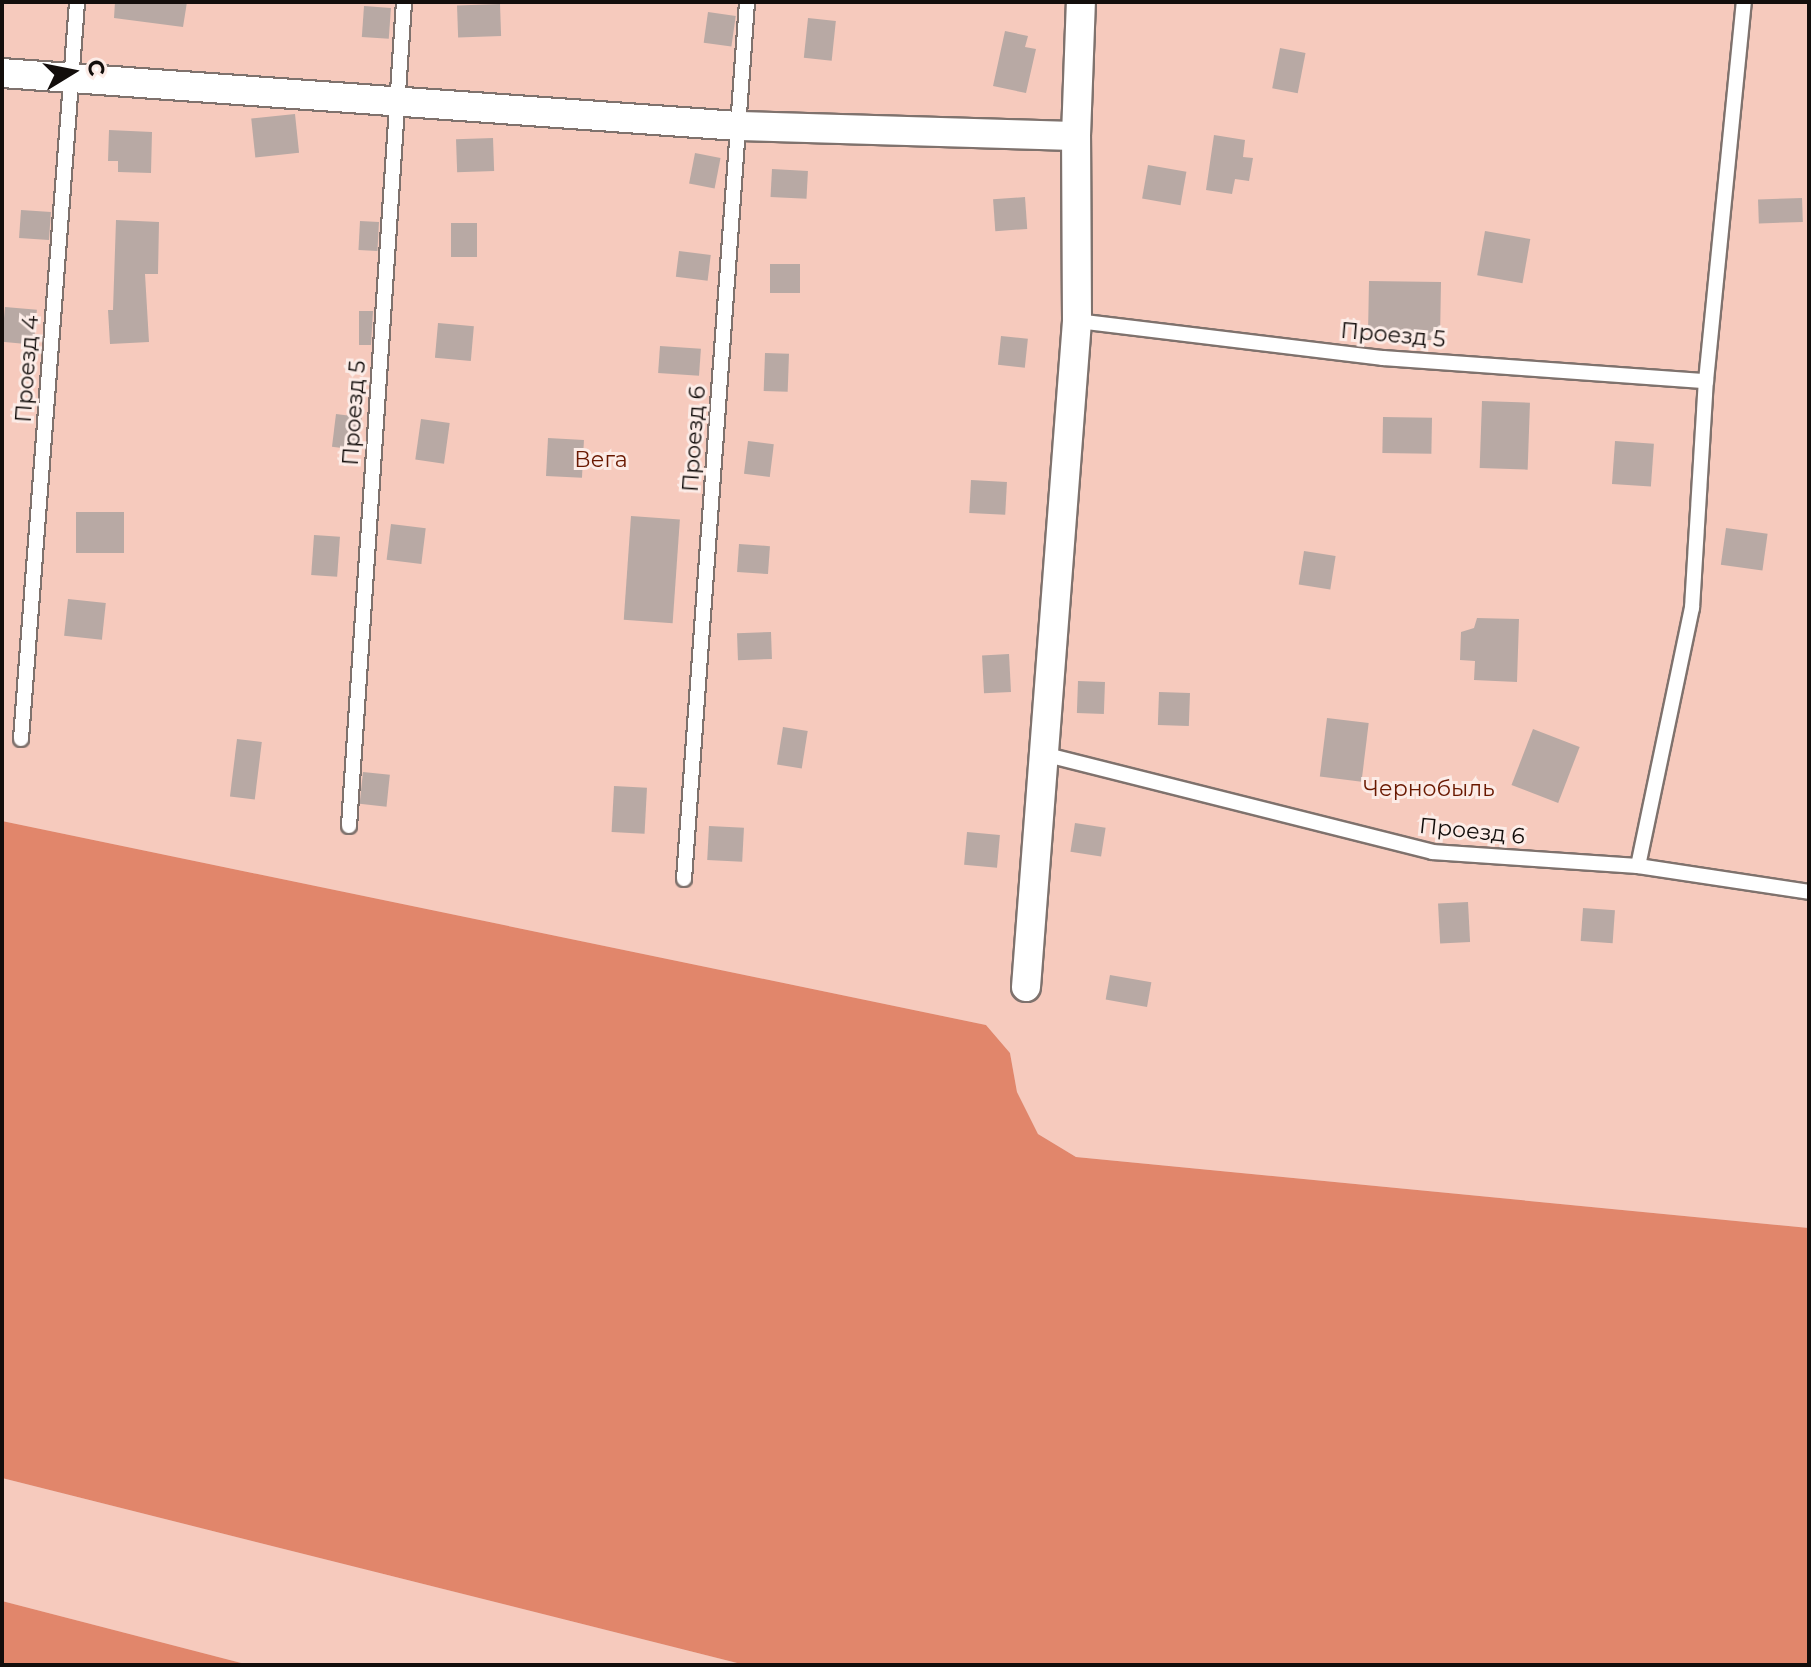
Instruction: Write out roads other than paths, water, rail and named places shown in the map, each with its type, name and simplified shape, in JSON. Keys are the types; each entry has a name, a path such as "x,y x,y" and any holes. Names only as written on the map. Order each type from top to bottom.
{"street":[{"path":"1026,987 1077,321 1076,136 1081,2"},
{"path":"2,73 738,126 1076,136"}],"lane":[{"name":"Проезд 4","path":"21,739 77,2"},
{"name":"Проезд 5","path":"349,826 404,2"},
{"name":"Проезд 6","path":"684,879 747,2"},
{"path":"1638,866 1692,608 1706,381 1744,2"},
{"name":"Проезд 5","path":"1077,321 1383,358 1706,381"},
{"name":"Проезд 6","path":"1043,754 1432,852 1638,866 1809,892"}],"park label":[{"name":"Вега","path":"601,460"},
{"name":"Чернобыль","path":"1429,789"}]}
